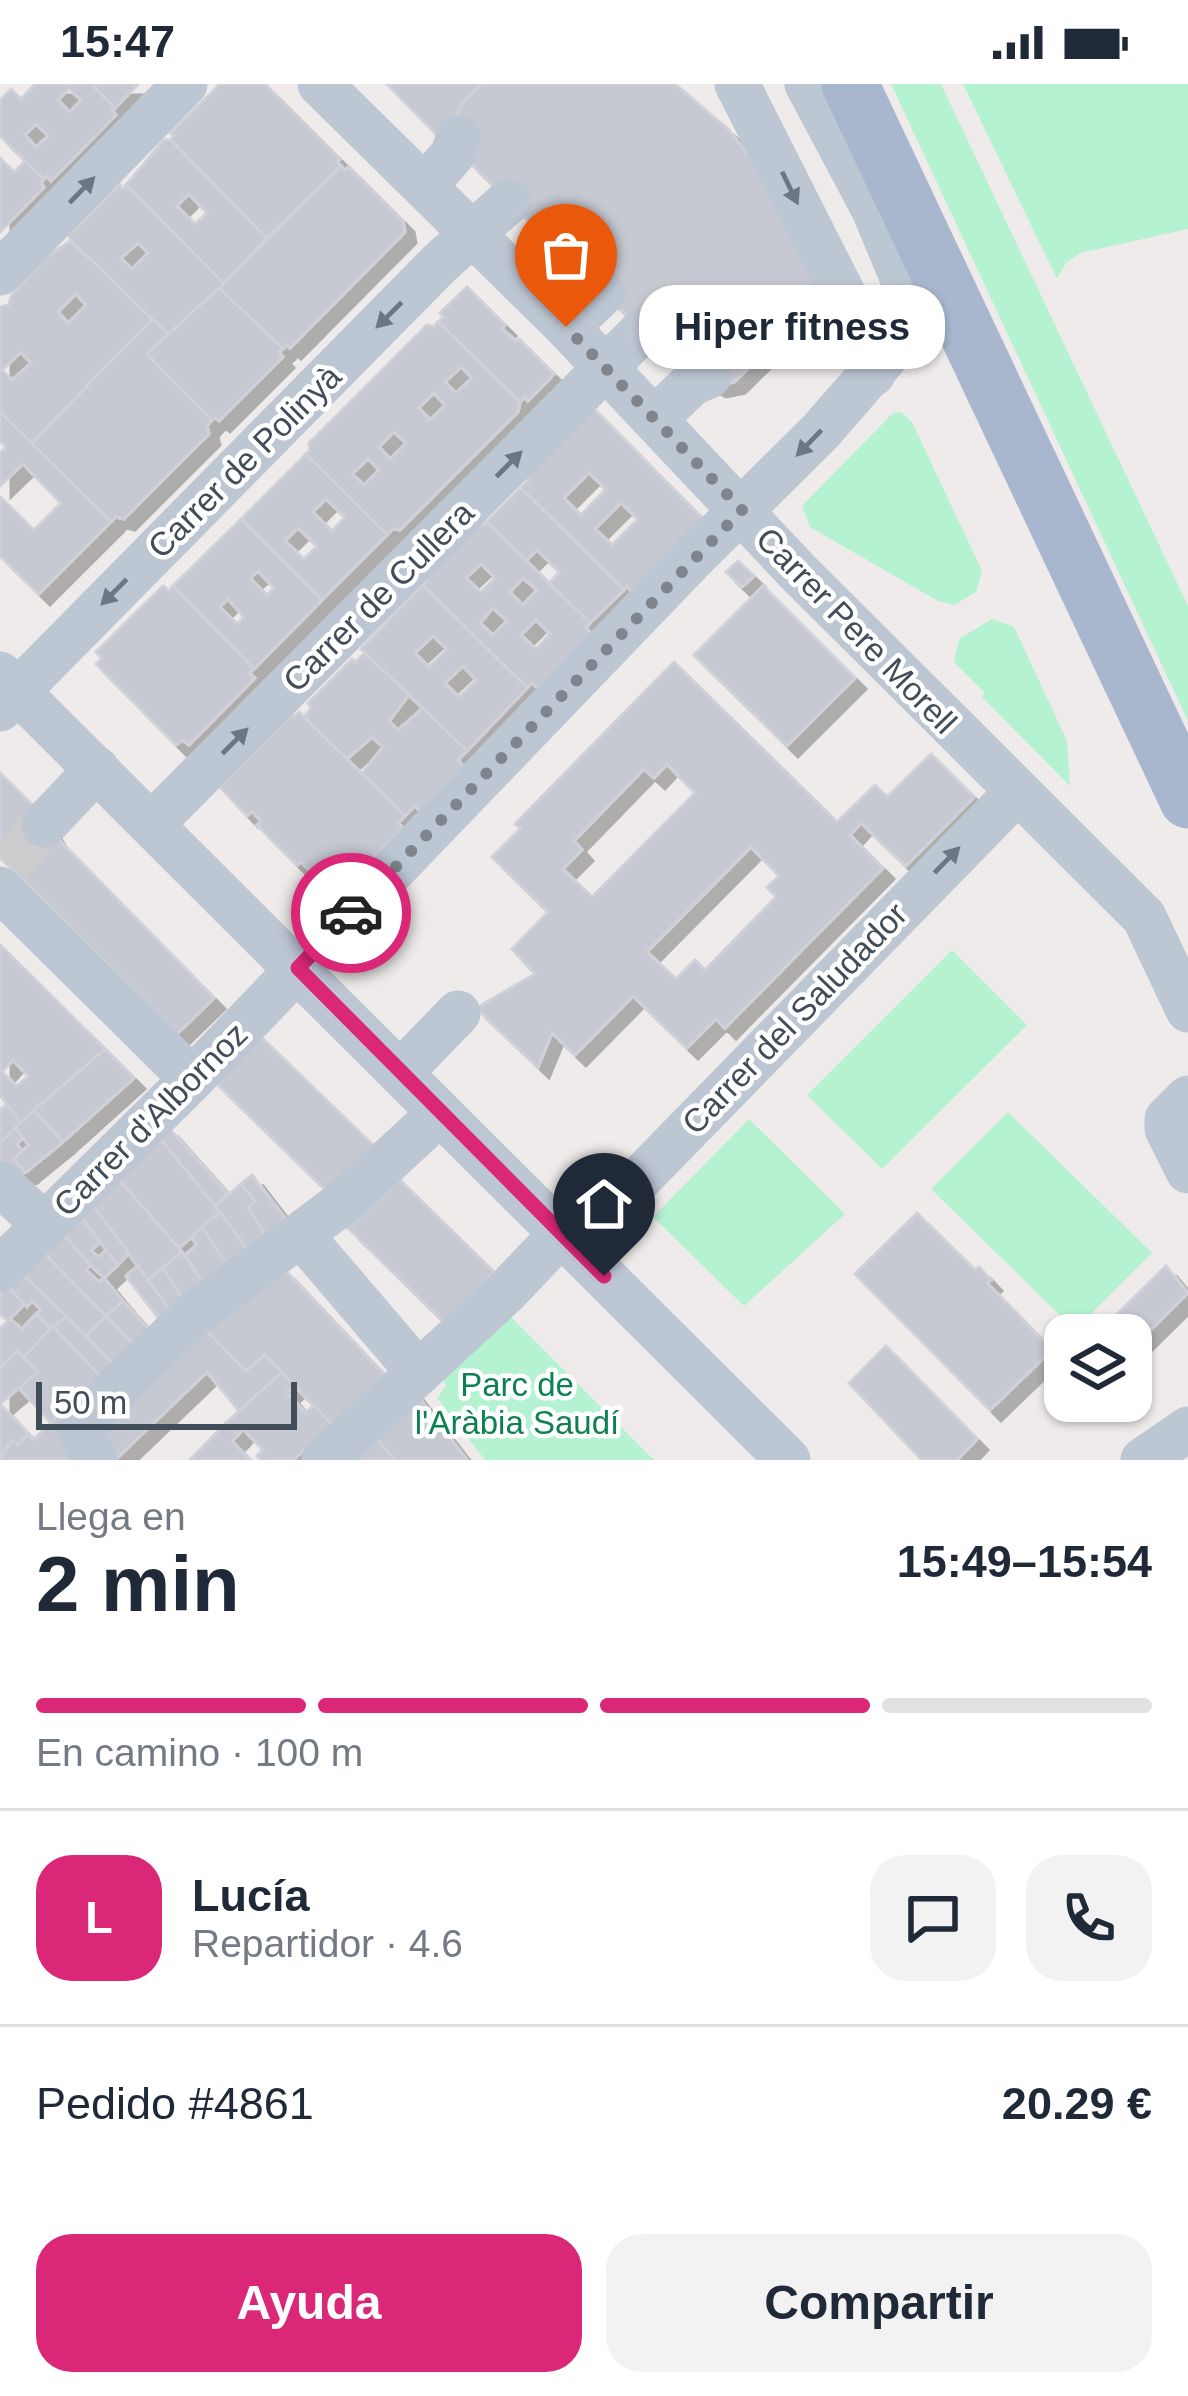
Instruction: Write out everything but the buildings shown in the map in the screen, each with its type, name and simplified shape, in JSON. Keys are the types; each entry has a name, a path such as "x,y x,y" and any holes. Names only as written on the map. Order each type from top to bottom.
{"main road":[{"path":"850,84 1188,800"}],"street":[{"path":"0,273 185,84"},
{"name":"Carrer Pere Morell","path":"320,84 566,327 797,571 1144,917 1188,1010"},
{"path":"737,84 856,319 873,374"},
{"name":"Carrer d'Albornoz","path":"0,1269 192,1079 888,354 906,287 874,210 807,84"},
{"path":"424,186 453,154 458,138"},
{"name":"Carrer de Polinyà","path":"6,691 509,201"},
{"path":"519,280 554,245"},
{"path":"566,327 603,292"},
{"name":"Carrer de Cullera","path":"152,824 642,331"},
{"path":"655,419 692,384 710,376"},
{"path":"6,691 152,824 788,1460"},
{"path":"44,825 97,770"},
{"name":"Carrer del Saludador","path":"324,1460 523,1274 567,1240 1017,792"},
{"path":"3,875 192,1079"},
{"path":"400,1072 458,1013"},
{"path":"1188,1098 1167,1119 1167,1129 1188,1171"},
{"path":"95,1460 80,1430 116,1389 194,1314 302,1235 440,1113"},
{"path":"0,1184 45,1225"},
{"path":"302,1235 419,1373"},
{"path":"1143,1460 1188,1429"}],"green space":[{"path":"891,84 941,84 1188,606 1188,721"},
{"path":"963,84 1188,84 1188,229 1080,253 1066,263 1057,279"},
{"path":"901,412 912,422 982,571 976,592 954,605 938,601 810,527 802,506 893,413"},
{"path":"992,619 1014,627 1067,741 1070,786 954,662 959,639"},
{"path":"952,950 1027,1025 882,1169 807,1095"},
{"path":"1008,1112 1152,1253 1091,1314 1059,1314 931,1189"},
{"path":"749,1119 845,1214 744,1306 653,1217"},
{"name":"Parc de l'Aràbia Saudí","path":"504,1310 654,1460 485,1460 437,1398 446,1386 443,1378"}],"tunnel":[{"path":"9,864 44,825"}],"way so far":[{"path":"351,913 742,510 566,327"}],"place":[{"name":"Hiper fitness","path":"566,327"}],"route":[{"path":"351,913 298,968 604,1276"}]}
